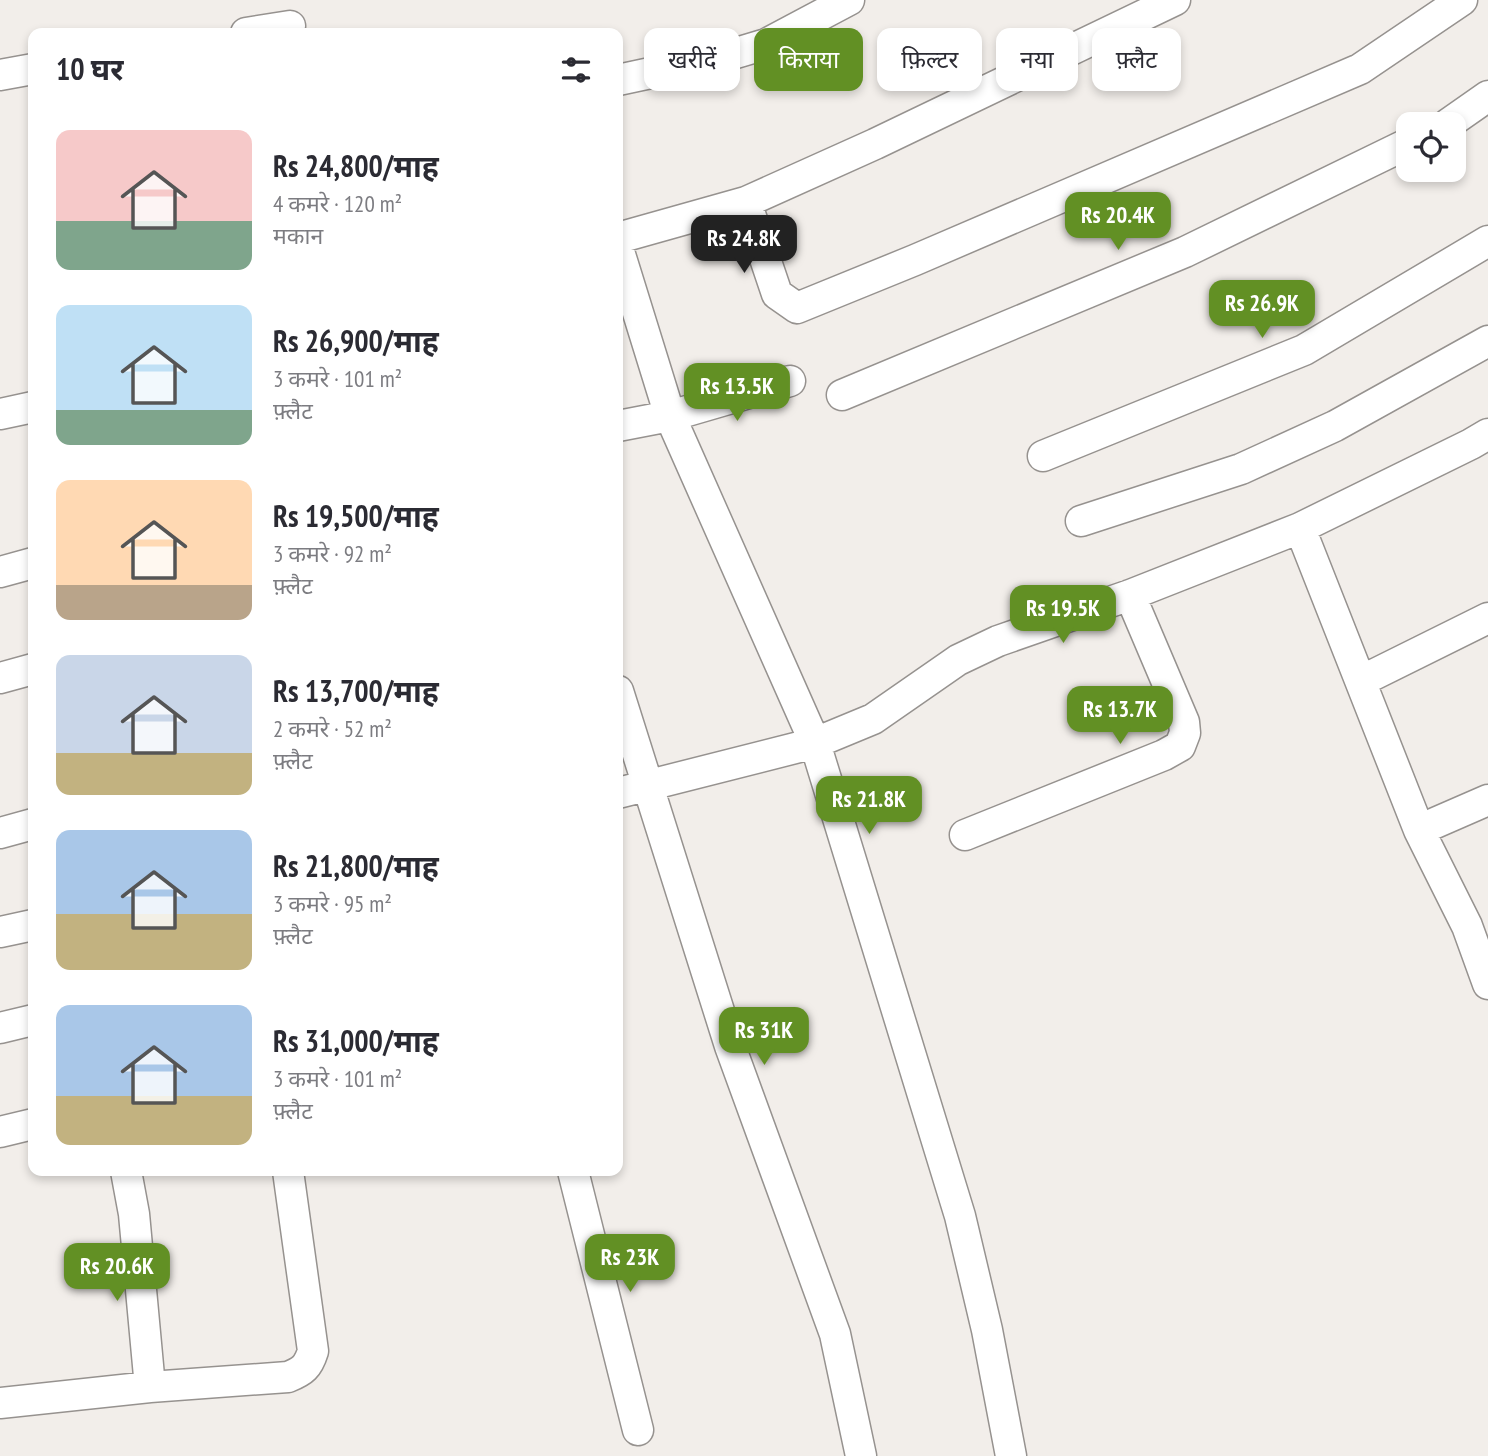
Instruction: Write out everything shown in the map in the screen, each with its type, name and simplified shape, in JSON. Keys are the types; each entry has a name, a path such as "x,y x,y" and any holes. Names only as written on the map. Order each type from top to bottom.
{"street":[{"path":"623,79 716,59 766,44 849,0"},
{"path":"623,237 746,202 875,144 1175,0"},
{"path":"746,202 777,294 797,308 1360,69 1462,0"},
{"path":"262,28 288,20"},
{"path":"0,75 28,70"},
{"path":"1465,112 1488,96"},
{"path":"842,395 1185,252 1396,149"},
{"path":"1043,456 1304,350 1488,241"},
{"path":"623,264 670,416 815,743 960,1216 987,1330 1011,1456"},
{"path":"1082,521 1241,469 1335,426 1488,341"},
{"path":"623,425 670,416 790,381"},
{"path":"0,414 28,408"},
{"path":"623,792 815,743 873,719 958,660 998,641 1130,595 1300,528 1488,434"},
{"path":"1300,528 1419,830 1478,922 1488,984"},
{"path":"0,572 28,564"},
{"path":"965,835 1164,755 1180,746 1185,733 1184,722 1130,595"},
{"path":"1361,681 1488,618"},
{"path":"0,678 28,670"},
{"path":"623,707 730,1046 835,1334 861,1456"},
{"path":"1419,830 1488,800"},
{"path":"0,833 28,825"},
{"path":"0,932 28,926"},
{"path":"0,1028 28,1021"},
{"path":"0,1132 28,1125"},
{"path":"127,1176 134,1214 150,1387"},
{"path":"0,1403 150,1387 288,1377 299,1372 309,1363 313,1351 289,1176"},
{"path":"574,1176 638,1430"}]}
